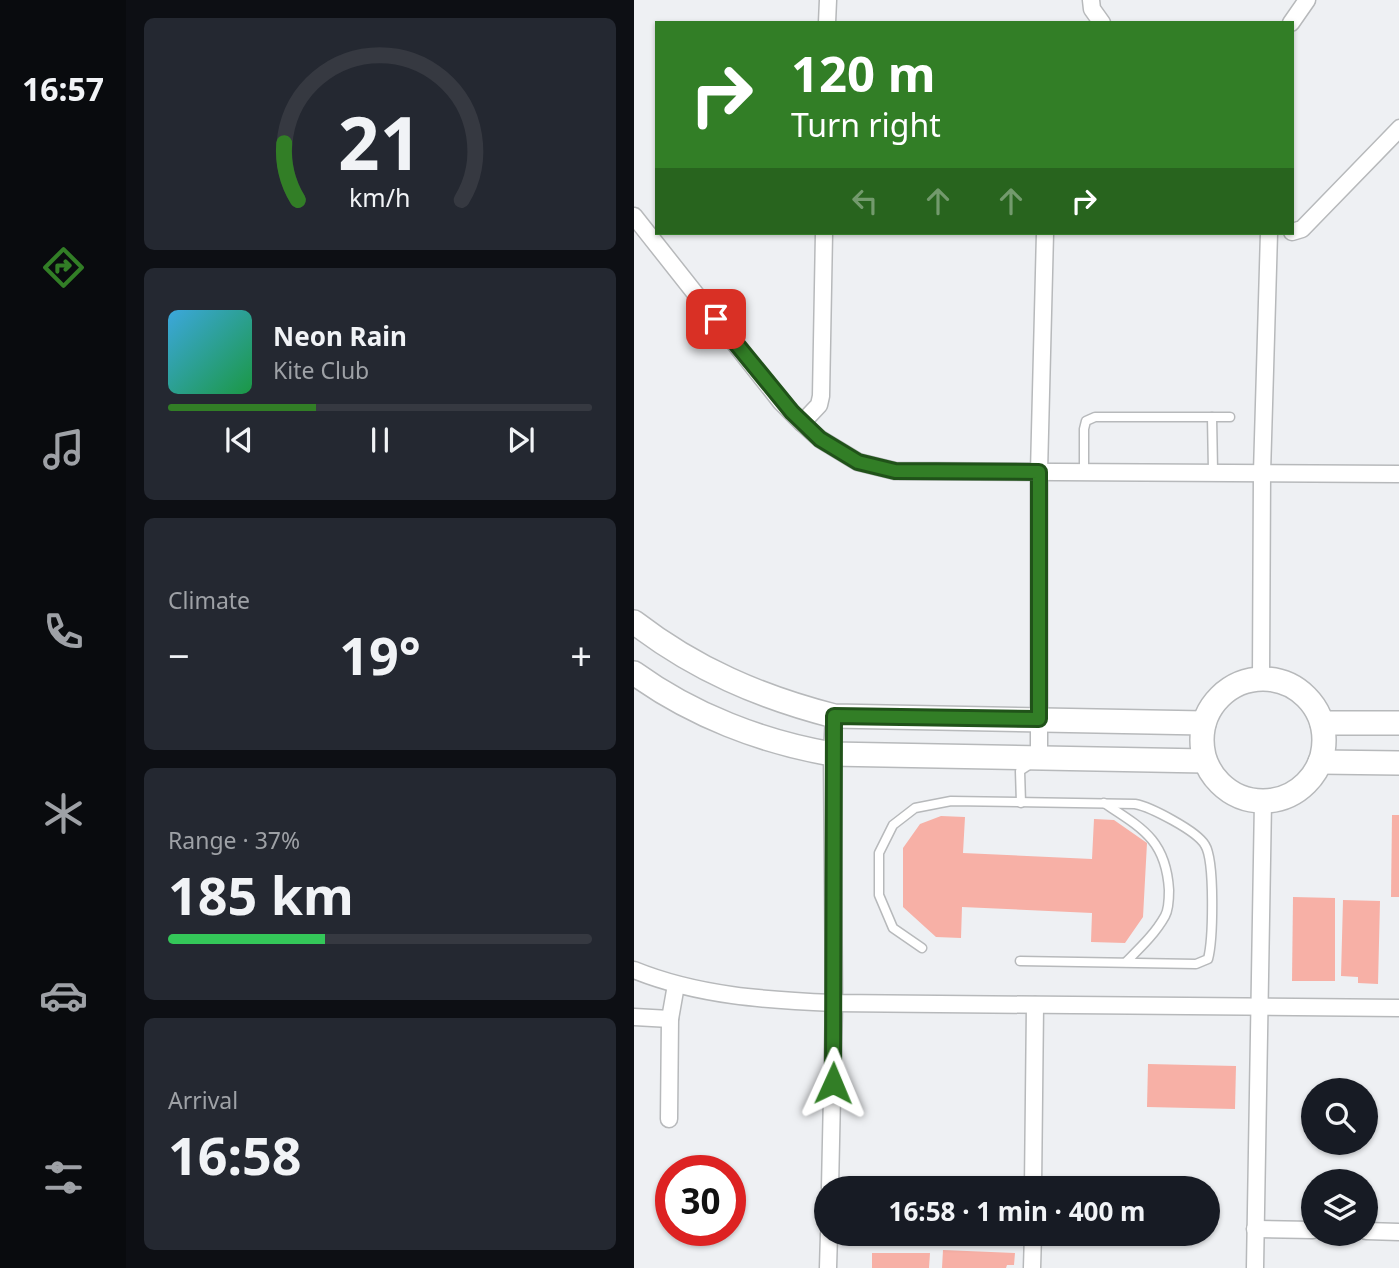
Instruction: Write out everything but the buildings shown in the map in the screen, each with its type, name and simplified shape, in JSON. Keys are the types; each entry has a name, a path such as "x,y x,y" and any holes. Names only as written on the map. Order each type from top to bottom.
{"main road":[{"path":"634,622 693,663 718,676 802,708 834,716 1204,723"},
{"path":"634,673 695,709 749,732 780,743 832,754 1205,761"},
{"path":"1261,678 1277,680 1305,695 1316,708 1322,723 1324,749 1311,778 1298,790 1281,798 1263,801 1244,798 1228,790 1214,777 1205,761 1202,748 1204,723 1212,705 1225,691 1242,682 1261,678"},
{"path":"1322,723 1399,723"},
{"path":"1320,762 1399,762"}],"street":[{"path":"827,21 828,0"},
{"path":"1091,0 1092,9 1101,21"},
{"path":"1292,21 1307,0"},
{"path":"1294,232 1302,229 1399,128"},
{"path":"634,216 802,423 839,453 858,462 895,471 1399,474"},
{"path":"802,423 819,405 821,396 824,235"},
{"path":"1039,758 1039,472 1045,235"},
{"path":"1261,678 1262,473 1269,235"},
{"path":"830,1176 834,1003 834,716"},
{"path":"1255,1268 1263,801"},
{"path":"634,970 676,985 760,1000 1399,1008"},
{"path":"669,1119 670,1019 676,985"},
{"path":"1033,1176 1035,1005"},
{"path":"634,1017 670,1019"},
{"path":"1255,1229 1301,1230"},
{"path":"1378,1231 1399,1231"},
{"path":"828,1268 829,1246"},
{"path":"1032,1268 1033,1246"}],"lane":[{"path":"1084,471 1084,429 1086,421 1095,417 1230,417"},
{"path":"1212,417 1213,471"},
{"path":"1021,803 1020,771 1039,758"},
{"path":"922,948 893,928 879,895 879,853 893,825 915,808 951,802 1104,803 1149,807 1203,841 1209,852 1212,946 1208,959 1196,964 1020,961"},
{"path":"1104,803 1136,825 1158,845 1167,870 1167,913 1150,939 1126,962"}],"route":[{"path":"716,319 792,412 820,439 839,453 858,462 895,471 1039,472 1039,719 834,716 833,1083"}]}
